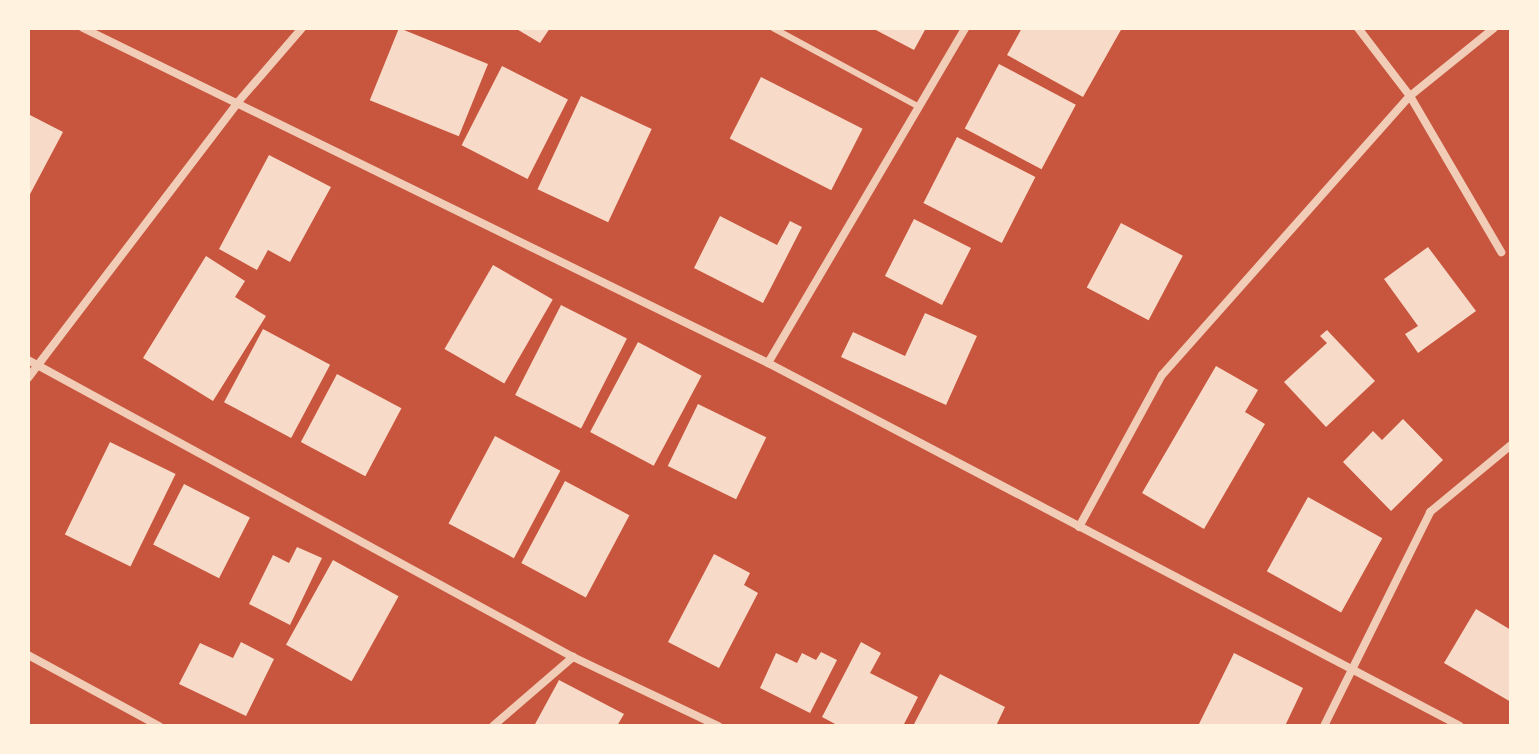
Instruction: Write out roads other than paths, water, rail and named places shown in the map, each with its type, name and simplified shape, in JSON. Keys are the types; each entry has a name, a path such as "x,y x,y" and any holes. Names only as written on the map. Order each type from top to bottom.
{"street":[{"path":"83,28 768,363 1460,726"},
{"path":"28,378 238,102 302,28"},
{"path":"768,363 965,28"},
{"path":"1358,28 1410,96 1501,252"},
{"path":"1079,527 1162,375 1410,96 1494,28"},
{"path":"28,360 573,657 718,726"},
{"path":"1324,726 1430,512 1511,445"},
{"path":"28,655 159,726"},
{"path":"493,726 573,657"}],"lane":[{"path":"773,28 919,107"}]}
